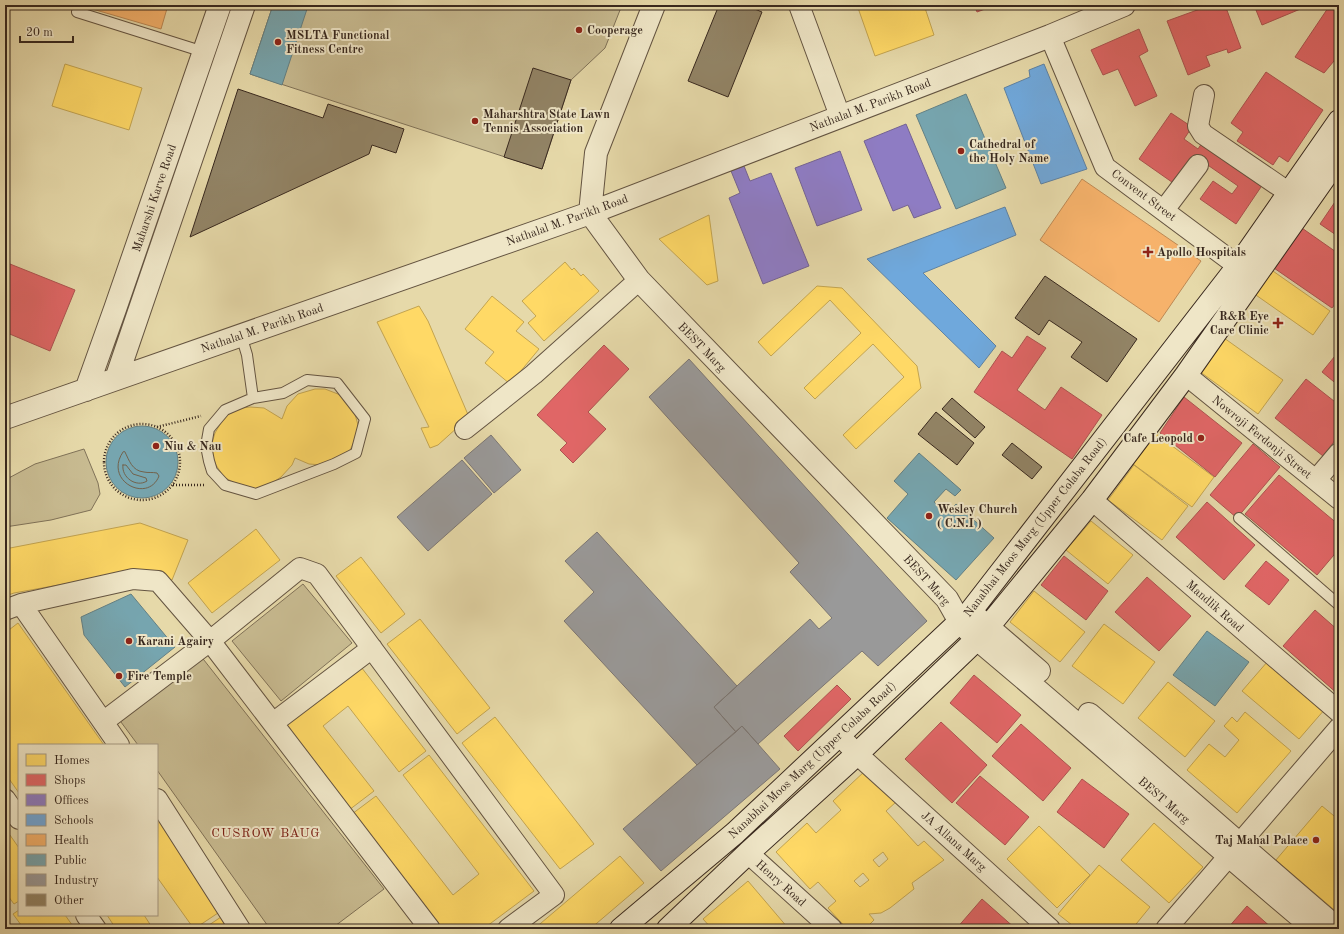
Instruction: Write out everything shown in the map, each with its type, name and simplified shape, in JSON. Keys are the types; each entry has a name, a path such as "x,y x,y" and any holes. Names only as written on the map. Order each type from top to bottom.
{"street":[{"name":"Maharshi Karve Road","path":"86,390 116,309 220,5"},
{"name":"Maharshi Karve Road","path":"116,379 244,5"},
{"path":"590,213 596,153 654,5"},
{"path":"799,5 840,116"},
{"name":"Nathalal M. Parikh Road","path":"5,418 590,213 1050,36 1124,5"},
{"name":"Convent Street","path":"1050,36 1105,167 1238,266"},
{"path":"1204,95 1198,126 1203,134 1288,192"},
{"name":"Nanabhai Moos Marg (Upper Colaba Road)","path":"620,929 735,833 965,617 1238,266 1288,192 1339,121"},
{"name":"Nanabhai Moos Marg (Upper Colaba Road)","path":"668,929 748,853 857,754 982,633 1092,500 1186,375 1339,157"},
{"path":"1164,210 1198,165"},
{"name":"BEST Marg","path":"590,213 639,280 965,617 982,633 1146,762 1234,850"},
{"path":"465,429 534,374 639,280"},
{"name":"Nowroji Ferdonji Street","path":"1186,375 1339,499"},
{"path":"1316,480 1339,453"},
{"name":"Mandlik Road","path":"1092,500 1339,712"},
{"path":"103,722 210,642 300,568 317,574 554,895 508,929"},
{"path":"118,744 103,722 13,607 134,579 158,581 210,642 430,929"},
{"path":"273,723 372,648"},
{"path":"1166,929 1339,728"},
{"name":"JA Allana Marg","path":"840,736 857,754 1050,929"},
{"path":"5,799 18,818"},
{"path":"159,808 240,929"},
{"path":"1234,850 1315,929"},
{"path":"1234,850 1338,929"},
{"name":"Henry Road","path":"748,853 832,929"},
{"path":"87,916 96,929"}],"lane":[{"path":"77,12 204,52"},
{"path":"241,336 247,355 253,398"},
{"path":"307,380 337,383 365,419 356,453 334,464 256,494 224,485 212,471 206,446 209,429 225,410 253,398 283,393 307,380"},
{"path":"1239,518 1339,605"}],"path":[{"path":"157,427 225,410"},
{"path":"144,424 157,427 172,439 178,449 178,473 173,485 163,493 151,499 136,500 124,496 112,486 105,474 104,463 106,450 114,437 123,429 144,424"},
{"path":"173,485 224,485"}],"shaded area":[{"name":"Maharshtra State Lawn Tennis Association","path":"273,5 622,5 605,48 571,80 542,169 250,74"},
{"path":"84,449 98,483 100,494 91,510 51,520 5,527 5,480 35,464"},
{"path":"303,584 352,643 281,701 232,641"},
{"path":"200,655 384,889 331,929 270,929 158,771 158,744 137,744 118,718"}],"water":[{"path":"131,440 130,454 137,464 145,468 159,469 163,474 157,486 143,492 133,492 124,487 117,479 114,469 115,459 120,449"}],"building: Homes":[{"path":"857,5 924,5 934,35 875,56"},
{"path":"65,64 142,88 129,130 52,106"},
{"path":"709,215 718,281 707,285 659,239"},
{"path":"565,262 572,270 574,268 581,276 583,274 599,291 544,341 528,323 536,316 522,301"},
{"path":"1270,269 1330,311 1313,335 1253,293"},
{"path":"817,286 842,288 917,366 921,388 856,449 843,435 904,377 873,344 815,399 804,388 861,333 830,300 771,356 758,342"},
{"path":"492,296 524,322 516,331 539,349 510,384 485,363 494,352 465,329"},
{"path":"419,306 428,321 469,417 438,445 430,448 421,428 429,427 377,322"},
{"path":"1224,338 1283,380 1258,414 1199,371"},
{"path":"315,389 325,389 343,396 354,411 358,425 356,438 350,450 343,456 323,465 309,464 295,458 292,465 281,477 269,485 254,489 240,486 224,477 216,465 213,457 212,443 215,433 222,421 229,414 242,408 264,408 282,419 287,406 298,394"},
{"path":"1156,434 1214,477 1192,507 1133,464"},
{"path":"1134,465 1188,506 1162,540 1108,500"},
{"path":"1091,521 1133,555 1108,584 1066,550"},
{"path":"140,523 188,540 172,580 142,570 14,593 5,596 5,549"},
{"path":"256,529 280,560 212,613 188,583"},
{"path":"361,557 405,614 381,633 336,576"},
{"path":"1034,591 1085,632 1060,662 1010,622"},
{"path":"420,619 490,708 457,734 387,644"},
{"path":"18,623 103,744 18,744 18,792 5,773 5,633"},
{"path":"1104,624 1155,662 1123,704 1072,666"},
{"path":"1268,661 1325,709 1299,739 1242,691"},
{"path":"358,663 426,751 399,772 348,706 323,726 374,791 349,810 281,722"},
{"path":"1168,682 1215,721 1185,757 1138,718"},
{"path":"1245,712 1291,751 1237,813 1187,770 1209,744 1225,757 1239,740 1224,726 1232,717 1237,722"},
{"path":"495,717 594,844 560,869 462,743"},
{"path":"429,755 534,891 483,929 440,929 352,814 376,796 453,895 479,874 403,775"},
{"path":"866,770 896,802 886,811 918,846 924,841 944,860 912,883 914,889 890,908 881,913 869,914 874,920 865,929 847,929 828,908 836,901 818,882 810,889 776,852 807,823 816,833 841,810 833,801","holes":["883,852 888,859 879,867 873,860","863,873 869,880 860,887 854,881"]},
{"name":"Taj Mahal Palace","path":"1322,806 1339,820 1339,914 1276,860"},
{"path":"158,819 221,911 194,929 158,878"},
{"path":"1154,823 1203,867 1169,903 1121,860"},
{"path":"1039,826 1090,875 1057,908 1007,859"},
{"path":"5,828 18,847 18,902 14,904 5,892"},
{"path":"620,856 644,883 590,929 534,929"},
{"path":"1099,865 1150,907 1132,929 1077,929 1058,914"},
{"path":"748,881 788,928 712,929 703,919"},
{"path":"18,911 18,916 66,916 75,929 24,929 13,914"},
{"path":"224,915 233,929 203,929"},
{"path":"108,916 145,916 153,929 116,929"}],"building: Shops":[{"path":"974,5 996,5 977,12"},
{"path":"1211,5 1225,5 1241,48 1228,53 1227,49 1206,56 1210,66 1188,75 1167,21"},
{"path":"1254,5 1310,5 1262,25"},
{"path":"1330,5 1339,5 1339,55 1324,73 1295,57"},
{"path":"1139,29 1148,51 1139,56 1157,96 1135,106 1118,69 1103,75 1091,50"},
{"path":"1266,72 1323,110 1288,162 1279,156 1273,165 1237,141 1243,132 1231,123"},
{"path":"1171,113 1192,127 1184,139 1198,149 1204,140 1265,181 1236,224 1200,199 1213,181 1232,194 1238,186 1199,159 1179,187 1139,159"},
{"path":"1339,196 1339,237 1320,224"},
{"path":"1299,226 1339,254 1339,299 1332,308 1271,266"},
{"path":"5,262 75,290 50,351 5,332"},
{"path":"1027,336 1046,348 1017,390 1045,410 1061,387 1102,415 1072,459 974,392 1002,351 1012,358"},
{"path":"604,345 629,369 588,412 606,429 573,463 560,450 567,443 537,415"},
{"path":"1339,351 1339,386 1322,372"},
{"path":"1306,379 1339,405 1339,435 1323,456 1275,418"},
{"name":"Cafe Leopold","path":"1184,397 1242,443 1215,477 1160,433"},
{"path":"1253,444 1280,467 1237,518 1210,495"},
{"path":"1279,475 1339,525 1339,549 1317,575 1245,514"},
{"path":"1207,502 1255,545 1224,580 1176,537"},
{"path":"1064,556 1108,591 1086,620 1041,585"},
{"path":"1266,561 1289,580 1269,605 1245,586"},
{"path":"1147,577 1191,616 1159,651 1115,612"},
{"path":"1315,610 1339,631 1339,695 1283,646"},
{"path":"974,675 1021,715 997,743 950,703"},
{"path":"837,685 851,699 798,751 784,736"},
{"path":"941,722 987,765 952,803 905,759"},
{"path":"1021,724 1071,768 1043,801 992,756"},
{"path":"980,776 1029,817 1005,845 956,803"},
{"path":"1082,779 1129,814 1104,848 1057,812"},
{"path":"982,899 1016,929 956,929"},
{"path":"1247,906 1273,929 1227,929"}],"building: Offices":[{"path":"906,124 941,208 914,218 908,205 893,211 864,141"},
{"path":"840,151 862,210 817,226 795,168"},
{"path":"744,166 750,181 771,173 809,266 763,284 729,198 740,193 731,171"}],"building: Schools":[{"path":"1044,64 1087,169 1041,184 1004,88 1030,77 1029,70"},
{"path":"1005,207 1016,235 923,273 996,346 979,368 867,259"}],"building: Health":[{"path":"168,5 161,29 82,6"},
{"path":"1082,179 1201,261 1159,322 1040,240"}],"building: Public":[{"name":"MSLTA Functional Fitness Centre","path":"273,5 294,5 307,9 282,85 250,74"},
{"name":"Cathedral of the Holy Name","path":"966,94 1006,188 956,209 916,115"},
{"path":"142,426 156,429 168,436 175,448 178,462 175,476 168,488 156,495 142,498 128,495 116,488 109,476 106,462 109,448 116,436 128,429"},
{"name":"Wesley Church ( C.N.I )","path":"919,453 961,490 955,496 946,489 934,502 947,514 956,504 994,538 956,580 887,518 908,494 894,481"},
{"name":"Karani Agairy","path":"131,594 175,647 125,687 84,635 81,617"},
{"path":"1207,631 1249,662 1215,706 1173,675"}],"building: Industry":[{"path":"689,359 927,621 878,666 862,651 758,744 742,726 736,732 714,707 810,619 819,629 832,618 790,572 799,563 649,397"},
{"path":"491,435 521,470 494,493 464,458"},
{"path":"462,460 492,494 428,551 397,517"},
{"path":"597,532 737,686 714,707 736,732 697,765 564,621 594,592 565,561"},
{"path":"742,726 780,769 661,871 623,829"}],"building: Other":[{"path":"719,5 745,5 762,12 728,97 688,81"},
{"path":"533,68 571,80 542,169 504,157"},
{"path":"238,89 323,118 328,104 404,129 396,153 372,145 369,154 190,237"},
{"path":"1045,276 1137,339 1107,382 1071,357 1082,342 1049,320 1039,335 1015,318"},
{"path":"952,398 985,427 975,438 942,409"},
{"path":"936,412 974,443 957,465 918,434"},
{"path":"1012,443 1042,467 1032,479 1002,455"}],"place":[{"name":"Cooperage","path":"579,30"},
{"name":"MSLTA Functional Fitness Centre","path":"278,42"},
{"name":"Maharshtra State Lawn Tennis Association","path":"475,121"},
{"name":"Cathedral of the Holy Name","path":"961,151"},
{"name":"Apollo Hospitals","path":"1148,252"},
{"name":"R&R Eye Care Clinic","path":"1278,323"},
{"name":"Cafe Leopold","path":"1201,438"},
{"name":"Niu & Nau","path":"156,446"},
{"name":"Wesley Church ( C.N.I )","path":"929,516"},
{"name":"Karani Agairy","path":"129,641"},
{"name":"Fire Temple","path":"119,676"},
{"name":"Taj Mahal Palace","path":"1316,840"}],"district":[{"name":"CUSROW BAUG","path":"266,832"}]}
